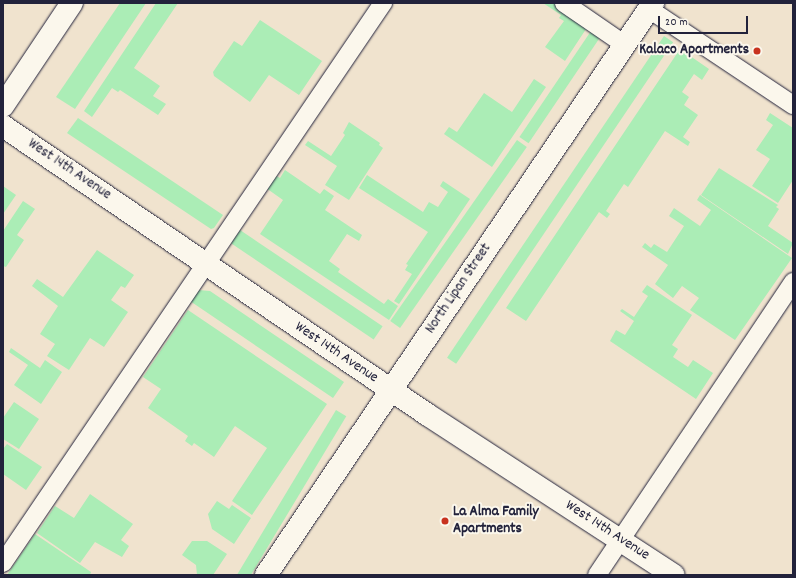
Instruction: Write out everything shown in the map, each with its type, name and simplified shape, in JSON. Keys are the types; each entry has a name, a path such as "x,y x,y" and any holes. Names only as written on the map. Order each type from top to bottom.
{"street":[{"path":"3,106 72,3"},
{"name":"North Lipan Street","path":"266,575 651,6"},
{"name":"West 14th Avenue","path":"3,126 391,390 673,575"}],"lane":[{"path":"3,563 383,3"},
{"path":"564,3 625,45"},
{"path":"651,6 793,105"},
{"path":"597,575 793,282"}],"green space":[{"path":"120,3 146,3 75,109 56,97"},
{"path":"156,3 178,3 134,68 160,86 153,96 166,104 158,115 120,90 118,92 112,88 92,117 84,111"},
{"path":"543,3 554,3 588,26 565,61 545,47 564,21 559,18 561,15"},
{"path":"260,20 322,61 299,95 269,75 250,102 214,76 213,72 234,41 242,46"},
{"path":"591,31 600,37 529,143 519,137"},
{"path":"664,36 673,42 456,364 447,358"},
{"path":"680,49 709,69 702,80 694,74 682,92 689,97 684,105 698,115 683,137 690,142 688,146 665,131 628,187 624,184 606,211 610,214 607,218 599,212 526,321 506,308"},
{"path":"534,79 546,87 492,167 444,134 449,127 457,132 484,93 512,112"},
{"path":"770,113 793,128 793,180 778,203 752,186 770,159 756,150 773,125 766,120"},
{"path":"78,118 223,215 214,228 211,229 67,133"},
{"path":"349,122 380,143 379,145 383,148 349,200 325,185 337,166 305,145 308,141 331,156 345,135 343,133"},
{"path":"517,140 527,147 400,328 390,321"},
{"path":"719,168 778,205 776,207 779,209 768,226 793,243 788,254 701,195"},
{"path":"285,170 320,194 324,189 334,196 325,210 362,235 359,241 347,234 329,261 340,269 338,272 384,304 388,299 398,306 389,320 260,234 283,200 266,188 275,175 280,178"},
{"path":"367,175 423,212 429,202 438,207 448,192 440,186 443,181 470,199 399,304 394,301 412,274 405,270 408,265 406,264 428,232 359,188"},
{"path":"3,186 16,195 3,214"},
{"path":"700,195 792,258 735,340 690,310 699,298 682,286 673,298 655,284 668,265 642,247 645,243 651,248 654,244 667,252 684,226 669,216 674,208 700,226 711,210 697,200"},
{"path":"23,201 35,209 17,235 24,240 6,267 3,266 3,231"},
{"path":"240,230 383,326 374,339 231,243"},
{"path":"97,250 134,275 125,288 121,286 111,300 128,312 104,347 90,338 69,370 47,356 55,344 40,334 58,306 32,286 37,279 63,297"},
{"path":"647,285 692,315 672,345 678,349 673,357 688,367 693,360 713,373 696,399 610,341 616,330 625,335 634,321 620,311 622,309 634,317 648,296 642,292"},
{"path":"198,290 210,291 344,382 333,398 190,301"},
{"path":"188,310 327,404 252,515 232,501 267,448 235,426 214,457 194,443 192,446 185,441 188,436 148,408 161,389 143,377"},
{"path":"11,348 40,368 45,360 62,372 41,404 14,385 28,365 9,352"},
{"path":"14,402 39,419 19,449 3,439 3,418"},
{"path":"336,410 346,416 251,575 237,575"},
{"path":"7,444 42,467 26,490 3,474 3,449"},
{"path":"90,494 133,524 121,540 129,546 122,557 95,542 80,563 37,533 55,506 74,518"},
{"path":"217,501 229,509 232,505 251,518 234,544 212,529 208,514"},
{"path":"35,534 91,572 90,575 7,575"},
{"path":"192,541 207,541 227,554 213,575 197,575 196,565 182,555"}],"place":[{"name":"Kalaco Apartments","path":"757,51"},
{"name":"La Alma Family Apartments","path":"445,521"}]}
